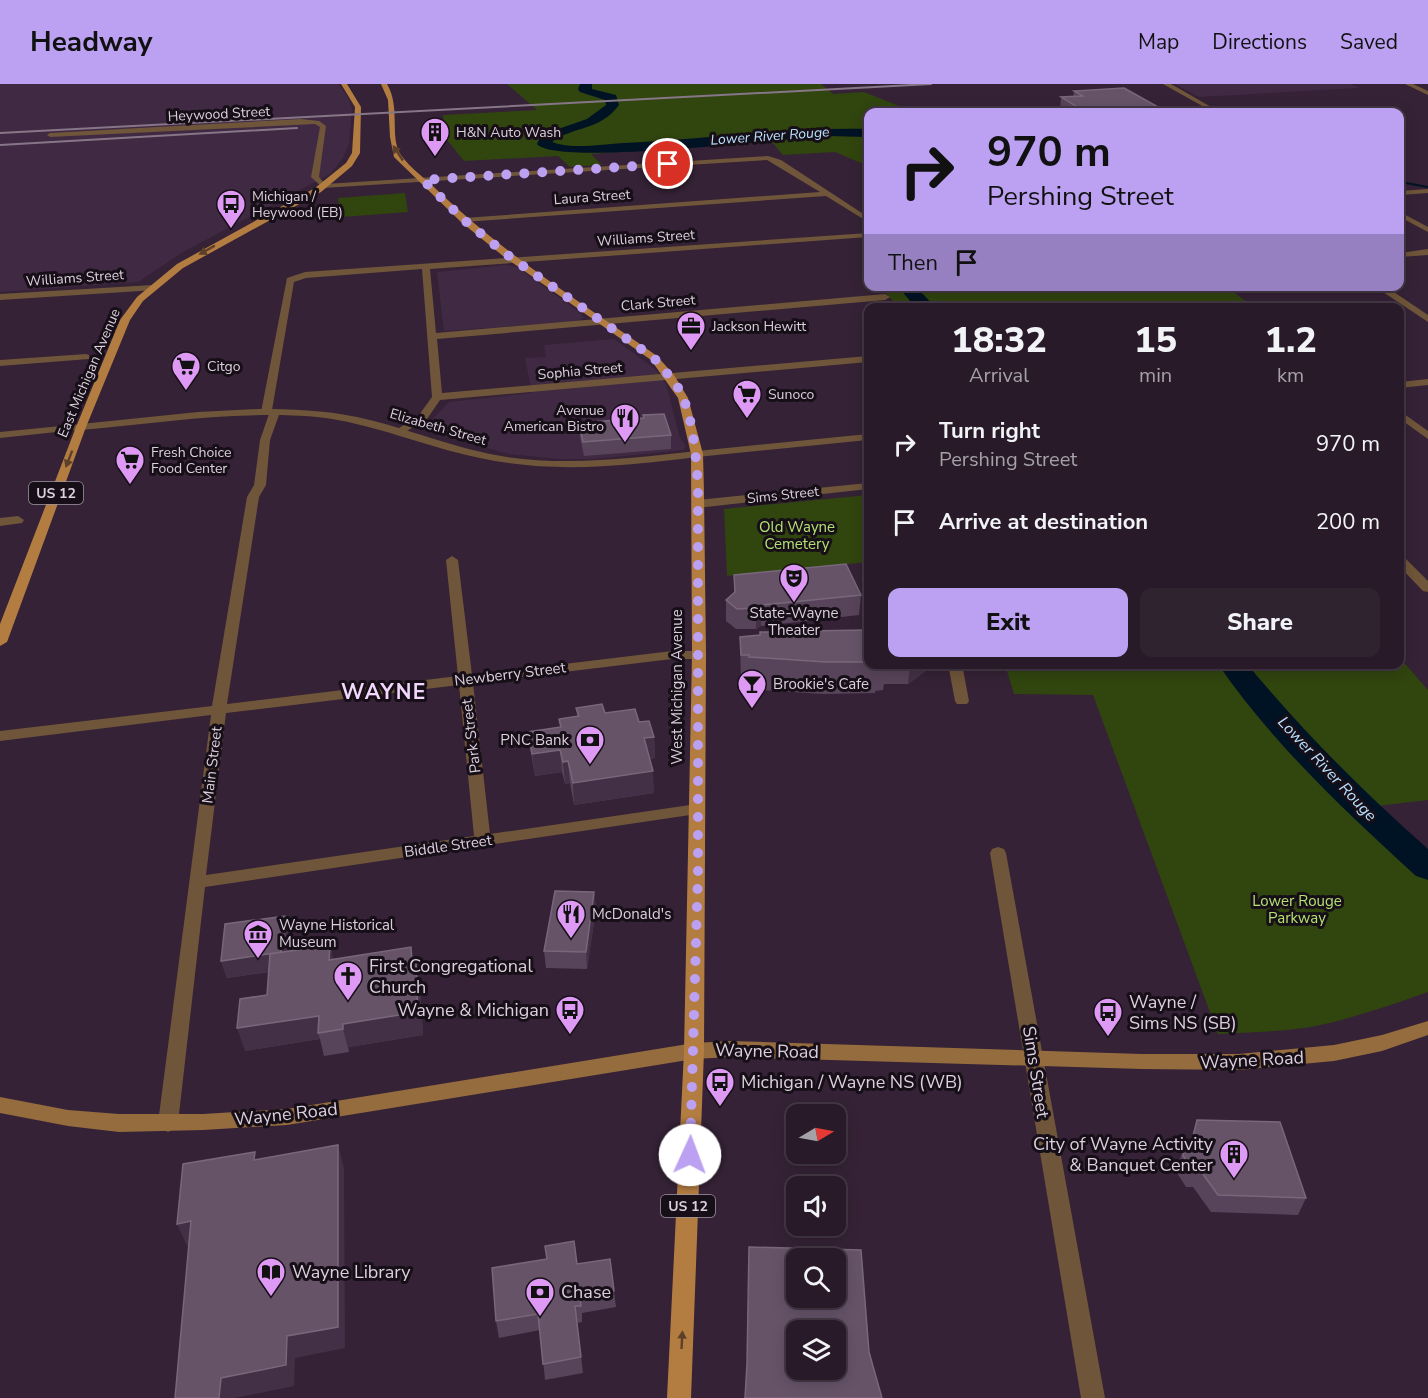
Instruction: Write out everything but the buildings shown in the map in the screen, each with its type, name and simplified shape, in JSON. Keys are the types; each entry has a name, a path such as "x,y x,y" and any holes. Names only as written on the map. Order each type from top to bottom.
{"main road":[{"name":"East Michigan Avenue","path":"0,642 81,428 126,320 140,299 193,258 323,186 349,164 356,153 358,114 356,101 344,84"},
{"name":"West Michigan Avenue","path":"384,84 390,94 393,145 397,155 464,220 516,261 654,358 670,377 683,398 697,454 699,655 694,1051 679,1398"},
{"name":"Wayne Road","path":"0,1105 68,1118 119,1123 287,1117 694,1051 731,1049 1219,1064 1317,1056 1363,1047 1428,1028"}],"street":[{"path":"1166,84 1209,108"},
{"path":"1408,84 1428,93"},
{"name":"Heywood Street","path":"50,135 317,122 323,126 315,177 323,186"},
{"path":"323,186 759,158 775,160 864,217"},
{"path":"1404,193 1428,191"},
{"name":"Laura Street","path":"464,220 828,194"},
{"path":"1404,216 1428,230"},
{"name":"Williams Street","path":"290,280 411,273 426,268 864,235"},
{"path":"1404,255 1428,252"},
{"path":"400,432 423,417 437,397 426,268"},
{"name":"Main Street","path":"168,1123 236,583 253,497 260,485 290,280"},
{"name":"Williams Street","path":"0,297 153,288"},
{"path":"1386,291 1404,303"},
{"name":"Clark Street","path":"432,336 885,297"},
{"path":"1404,303 1428,319"},
{"path":"1404,311 1428,308"},
{"path":"0,363 86,357"},
{"name":"Sophia Street","path":"437,397 864,358"},
{"path":"1404,385 1428,382"},
{"name":"Elizabeth Street","path":"0,435 271,412 336,416 479,455 536,464 604,464 864,437"},
{"path":"1404,417 1428,436"},
{"name":"Sims Street","path":"697,504 864,486"},
{"path":"0,522 18,520"},
{"name":"Park Street","path":"452,560 483,841"},
{"path":"1404,564 1428,588"},
{"name":"Newberry Street","path":"0,736 672,655 699,655"},
{"path":"956,669 962,701"},
{"name":"Biddle Street","path":"198,882 698,809"},
{"name":"Sims Street","path":"998,853 1093,1398"}],"shaded area":[{"path":"0,84 338,84 348,97 352,108 349,143 343,158 330,174 183,252 138,282 0,292"},
{"path":"1175,84 1351,84 1360,88 1199,97"},
{"path":"506,265 517,267 584,318 575,322 444,331 437,272"},
{"path":"614,339 654,368 666,384 680,438 686,446 683,450 596,459 559,459 509,454 422,430 449,402 532,393 525,358 546,357 544,345"}],"green space":[{"path":"507,84 821,84 833,94 864,92 904,108 864,108 864,163 861,163 835,152 783,155 771,141 591,154 602,165 570,167 558,156 464,161 447,140 443,115 537,110"},
{"path":"405,193 408,212 329,218 329,208 339,207 338,198"},
{"path":"884,291 1232,291 1248,303 895,303"},
{"name":"Old Wayne Cemetery","path":"864,495 864,562 727,576 724,509"},
{"name":"Lower Rouge Parkway","path":"1404,663 1428,690 1428,800 1360,808 1428,868 1428,992 1316,1026 1280,1031 1218,1034 1093,695 1014,694 1006,669 1404,669"}],"waterway":[{"name":"Lower River Rouge","path":"586,84 584,89 611,98 613,105 607,112 591,122 546,138 544,144 555,148 575,149 667,145 829,132 864,133"},
{"path":"1404,183 1428,187"},
{"name":"Lower River Rouge","path":"911,291 922,303"},
{"name":"Lower River Rouge","path":"1236,669 1279,722 1360,807 1428,868"}],"railway":[{"path":"0,133 931,84"},
{"path":"0,145 297,128"}],"place":[{"name":"H&N Auto Wash","path":"435,158"},
{"name":"Michigan / Heywood (EB)","path":"231,230"},
{"name":"Jackson Hewitt","path":"691,352"},
{"name":"Citgo","path":"186,392"},
{"name":"Sunoco","path":"747,420"},
{"name":"Avenue American Bistro","path":"625,444"},
{"name":"Fresh Choice Food Center","path":"130,486"},
{"name":"State-Wayne Theater","path":"794,604"},
{"name":"Brookie's Cafe","path":"752,710"},
{"name":"PNC Bank","path":"590,766"},
{"name":"McDonald's","path":"571,940"},
{"name":"Wayne Historical Museum","path":"258,960"},
{"name":"First Congregational Church","path":"348,1002"},
{"name":"Wayne & Michigan","path":"570,1036"},
{"name":"Wayne / Sims NS (SB)","path":"1108,1038"},
{"name":"Michigan / Wayne NS (WB)","path":"720,1108"},
{"name":"City of Wayne Activity & Banquet Center","path":"1234,1180"},
{"name":"Wayne Library","path":"271,1298"},
{"name":"Chase","path":"540,1318"}],"district":[{"name":"WAYNE","path":"384,692"}],"route":[{"path":"668,164 423,180 464,220 506,254 654,358 670,377 683,398 697,454 698,493 698,871 690,1155"}]}
